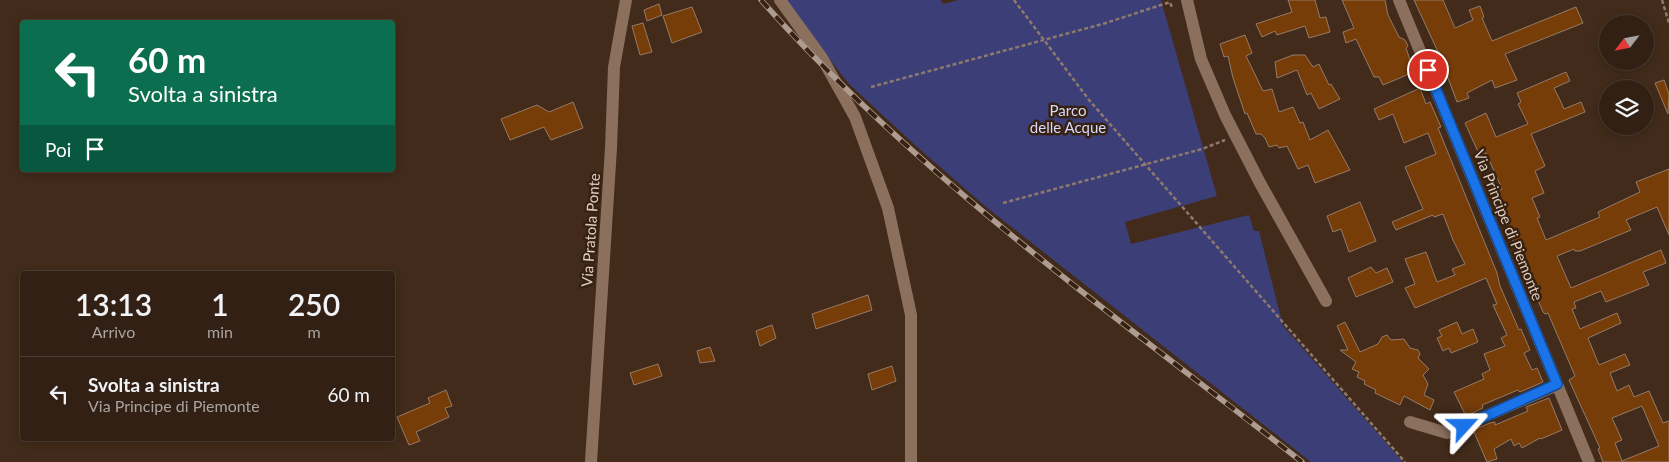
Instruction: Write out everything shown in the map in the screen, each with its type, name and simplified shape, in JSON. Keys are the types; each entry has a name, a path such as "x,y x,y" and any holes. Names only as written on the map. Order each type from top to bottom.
{"street":[{"name":"Via Pratola Ponte","path":"591,462 611,148 614,67 626,0"},
{"path":"780,0 822,58 855,116 888,208 911,315 911,462"},
{"path":"1187,0 1201,59 1235,136 1326,301"},
{"name":"Via Principe di Piemonte","path":"1400,0 1589,462"},
{"path":"1410,422 1447,433 1557,384"}],"path":[{"path":"1014,0 1042,40 1089,100 1405,462"},
{"path":"1662,0 1669,23"},
{"path":"871,87 1106,23 1170,2 1172,8"},
{"path":"1003,203 1202,149 1235,136"}],"green space":[{"name":"Parco delle Acque","path":"783,0 941,0 943,4 959,0 1161,0 1217,196 1125,222 1131,244 1249,215 1254,231 1259,231 1283,326 1403,462 1311,462 986,207 916,146 849,84"}],"building":[{"path":"1288,0 1315,0 1320,18 1326,17 1330,32 1309,38 1305,26 1277,35 1275,31 1262,37 1256,24 1292,12"},
{"path":"1342,0 1385,0 1388,15 1399,37 1405,40 1408,46 1406,48 1414,72 1383,85 1379,77 1374,77 1356,39 1346,43 1343,32 1354,28"},
{"path":"1414,0 1443,0 1455,28 1473,20 1469,10 1480,6 1484,17 1482,18 1492,41 1576,7 1583,23 1505,54 1517,80 1495,88 1492,80 1467,93 1469,98 1457,102 1439,54"},
{"path":"659,4 662,15 647,21 644,10"},
{"path":"692,7 702,32 672,43 663,16"},
{"path":"643,23 652,52 640,55 632,26"},
{"path":"1245,35 1252,53 1246,56 1263,91 1272,89 1279,112 1293,107 1300,123 1303,122 1310,140 1328,130 1350,170 1315,183 1308,165 1298,169 1287,146 1279,148 1277,145 1269,147 1261,134 1256,134 1247,113 1245,114 1228,56 1224,57 1220,44"},
{"path":"1293,55 1305,55 1313,67 1319,64 1329,85 1331,84 1340,99 1319,109 1311,93 1307,95 1297,70 1277,78 1275,62"},
{"path":"1566,72 1570,81 1554,88 1564,109 1581,102 1585,112 1531,134 1545,166 1535,171 1544,193 1532,198 1540,217 1537,218 1546,240 1600,217 1598,212 1640,192 1636,182 1669,169 1669,235 1657,207 1626,220 1631,230 1580,251 1575,251 1574,249 1557,256 1571,288 1661,250 1666,263 1643,272 1649,285 1606,302 1601,291 1574,302 1576,308 1572,309 1580,329 1617,313 1621,323 1588,338 1599,365 1625,354 1630,365 1610,373 1617,391 1629,385 1634,397 1649,391 1663,423 1669,421 1669,462 1603,462 1598,449 1600,448 1569,380 1575,376 1548,313 1545,314 1543,312 1493,193 1502,189 1486,153 1480,156 1465,123 1486,113 1496,137 1528,124 1518,104 1521,102 1517,93","holes":["1642,406 1659,446 1622,461 1615,443 1622,440 1612,418"]},
{"path":"1664,80 1669,94 1668,114 1655,83"},
{"path":"1420,88 1426,104 1430,102 1441,127 1438,128 1497,273 1500,286 1530,350 1524,353 1532,370 1537,368 1543,382 1482,405 1483,408 1466,416 1454,392 1484,379 1482,374 1490,370 1484,354 1505,346 1501,338 1507,335 1493,305 1497,304 1486,278 1415,308 1405,288 1415,284 1405,259 1426,252 1437,282 1455,275 1452,269 1465,264 1443,214 1434,217 1433,215 1396,230 1392,222 1423,209 1405,167 1436,154 1428,133 1404,143 1393,114 1379,120 1374,109"},
{"path":"573,102 583,128 551,140 544,127 510,140 501,119 537,105 549,112"},
{"path":"1360,202 1376,241 1349,252 1341,229 1333,232 1327,216"},
{"path":"1371,267 1376,273 1387,268 1393,282 1356,297 1348,278"},
{"path":"868,295 872,310 816,329 812,314"},
{"path":"1345,322 1360,352 1378,344 1382,337 1387,335 1391,340 1404,339 1410,348 1418,350 1420,354 1418,358 1429,369 1423,375 1428,384 1424,395 1434,400 1430,410 1404,396 1400,405 1375,393 1376,390 1364,384 1365,381 1357,377 1359,372 1352,369 1356,362 1340,350 1348,350 1337,326"},
{"path":"1457,322 1462,334 1473,329 1478,342 1451,353 1449,348 1443,351 1437,338 1442,336 1439,330"},
{"path":"772,325 776,338 760,346 756,331"},
{"path":"710,347 715,361 700,363 697,351"},
{"path":"658,364 662,376 634,385 630,373"},
{"path":"892,366 896,381 872,390 868,374"},
{"path":"446,390 452,406 445,408 449,417 416,432 420,441 409,445 397,417 430,403 428,398"},
{"path":"1549,398 1562,430 1540,438 1522,448 1519,443 1514,446 1511,439 1494,449 1497,459 1487,462 1473,430 1490,423 1495,422 1495,425 1528,411 1526,407"}],"railway":[{"path":"761,0 822,65 886,127 953,186 1091,299 1302,462"}],"route":[{"path":"1428,70 1557,384 1464,426"}]}
